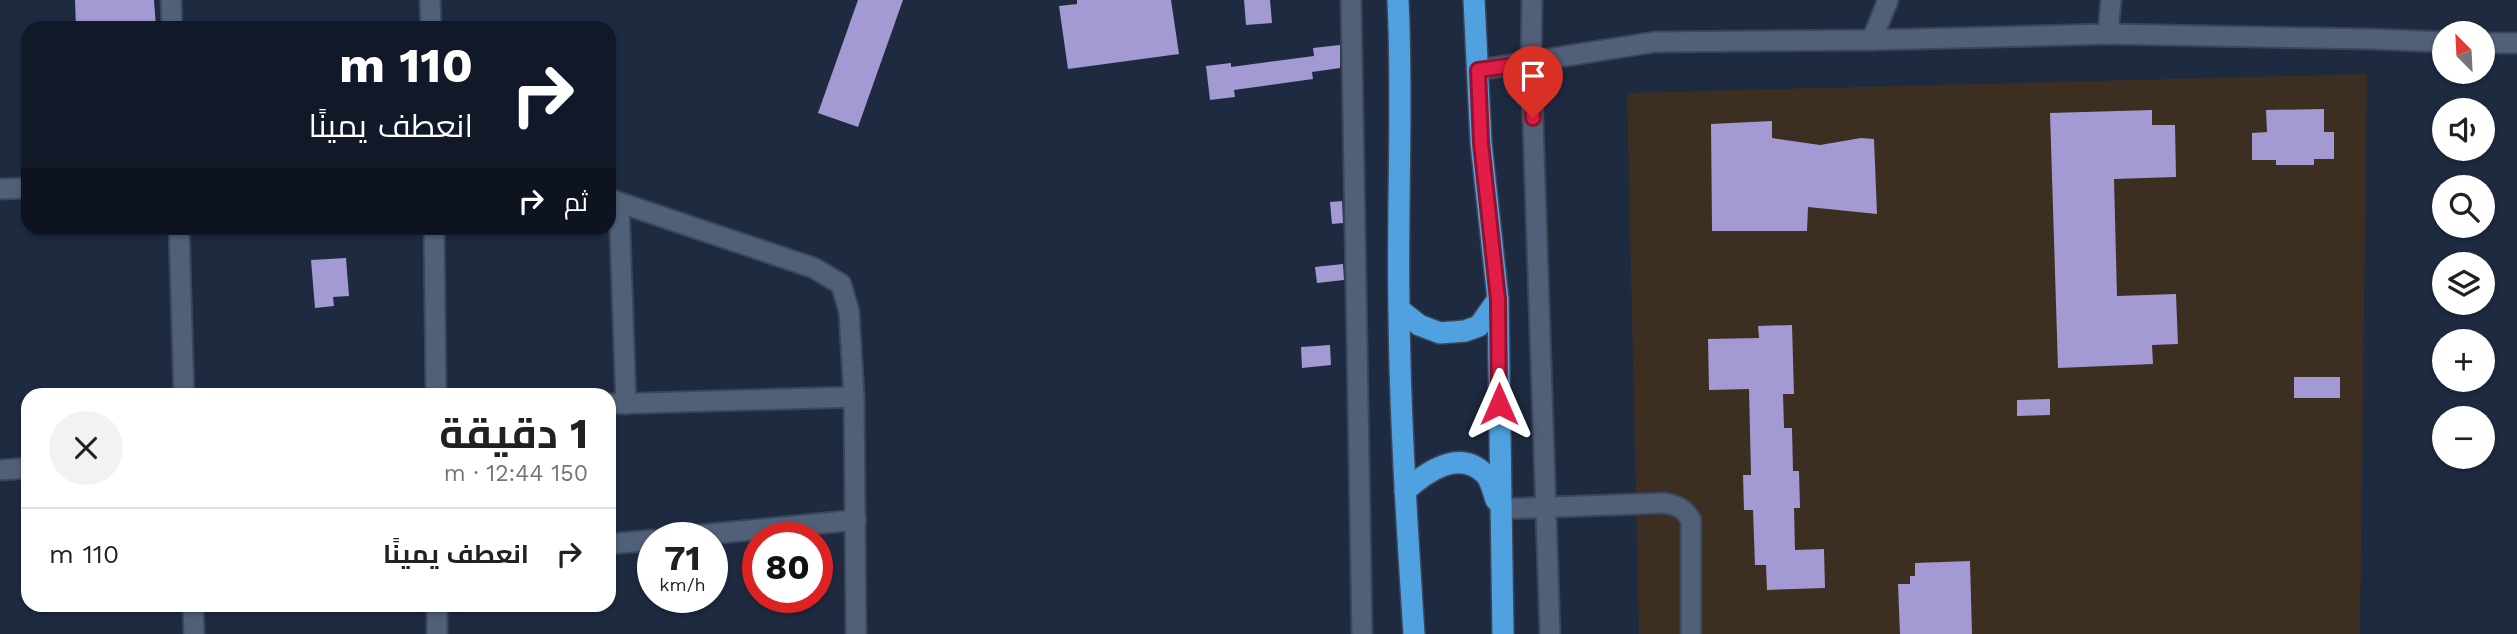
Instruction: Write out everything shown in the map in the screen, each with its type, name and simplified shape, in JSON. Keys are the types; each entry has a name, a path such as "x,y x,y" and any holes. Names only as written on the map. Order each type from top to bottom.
{"highway":[{"path":"1398,0 1399,309 1405,491 1415,634"},
{"path":"1474,0 1481,143 1498,299 1503,634"},
{"path":"1399,309 1419,325 1440,333 1465,331 1479,326 1498,299"},
{"path":"1405,491 1432,470 1455,462 1472,466 1487,475 1500,509"}],"street":[{"path":"170,0 172,21"},
{"path":"430,0 431,21"},
{"path":"1351,0 1362,634"},
{"path":"1532,0 1531,63 1550,634"},
{"path":"1872,40 1888,0"},
{"path":"2108,34 2110,0"},
{"path":"1478,70 1655,42 2108,34 2432,41"},
{"path":"2496,43 2517,43"},
{"path":"0,189 21,188"},
{"path":"616,202 814,268 841,284 849,311 854,397 856,634"},
{"path":"179,235 184,388"},
{"path":"434,235 436,388"},
{"path":"615,235 617,404 854,397"},
{"path":"0,470 21,468"},
{"path":"1500,509 1665,503 1686,511 1691,520 1691,634"},
{"path":"728,532 856,520"},
{"path":"616,543 637,541"},
{"path":"193,612 194,634"},
{"path":"437,612 438,634"}],"shaded area":[{"path":"2367,74 2360,634 1639,634 1627,93"}],"building":[{"path":"75,0 154,0 156,21 76,21"},
{"path":"858,0 903,0 858,127 818,113"},
{"path":"1077,0 1171,0 1179,54 1068,69 1059,6 1077,4"},
{"path":"1244,0 1270,0 1272,23 1246,25"},
{"path":"1340,45 1340,68 1312,72 1313,79 1234,90 1235,97 1210,100 1206,66 1231,63 1231,67 1314,56 1313,48"},
{"path":"2324,109 2324,132 2334,132 2334,159 2314,159 2314,165 2276,165 2276,160 2252,160 2252,133 2267,132 2266,110"},
{"path":"2152,110 2152,125 2175,125 2176,177 2114,179 2117,296 2176,294 2178,344 2152,345 2153,364 2058,368 2050,113"},
{"path":"1772,121 1772,138 1820,145 1861,138 1874,139 1877,214 1808,207 1807,231 1712,231 1711,124"},
{"path":"1342,201 1343,223 1332,224 1330,202"},
{"path":"346,258 349,296 333,297 334,306 315,308 311,260"},
{"path":"1343,264 1344,280 1317,283 1315,267"},
{"path":"1792,325 1794,394 1783,394 1784,428 1792,428 1793,471 1799,471 1800,508 1794,508 1795,550 1824,549 1825,588 1767,590 1766,565 1755,565 1753,510 1744,510 1743,475 1751,475 1749,389 1709,390 1708,339 1759,338 1758,326"},
{"path":"1330,345 1331,365 1302,368 1301,347"},
{"path":"2294,377 2340,377 2340,398 2294,398"},
{"path":"2050,399 2050,415 2017,416 2017,400"},
{"path":"1970,561 1972,634 1900,634 1898,584 1910,584 1910,576 1915,576 1915,563"}],"route":[{"path":"1499,404 1498,299 1481,143 1478,70 1531,63 1533,118"}]}
